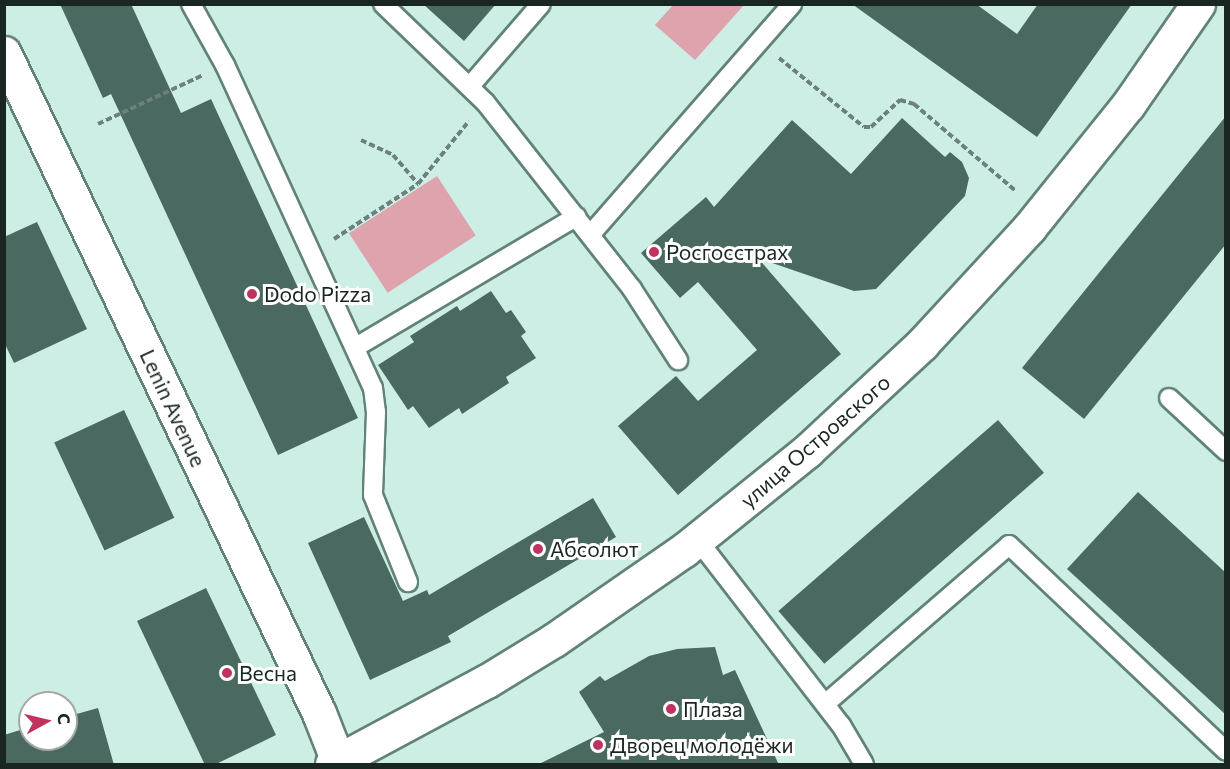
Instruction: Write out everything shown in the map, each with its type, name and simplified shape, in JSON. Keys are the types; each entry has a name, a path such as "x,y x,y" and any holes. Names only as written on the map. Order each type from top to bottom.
{"street":[{"name":"улица Островского","path":"336,764 554,640 698,539 865,399 938,328 1042,214 1128,105 1198,4"},
{"name":"Lenin Avenue","path":"4,53 319,713 336,764"}],"lane":[{"path":"191,4 225,65 356,347 375,400 373,495 408,582"},
{"path":"383,4 485,102 639,299 678,360"},
{"path":"470,86 542,4"},
{"path":"590,235 792,4"},
{"path":"356,347 576,217"},
{"path":"1169,398 1226,451"},
{"path":"698,539 825,704 864,765"},
{"path":"825,704 1009,545 1226,751"}],"path":[{"path":"760,42 864,127 871,127 900,100 915,104 1042,214"},
{"path":"98,124 225,65"},
{"path":"312,254 418,184 485,102"},
{"path":"361,140 393,155 418,184"}],"shaded area":[{"path":"673,5 744,5 695,60 655,25"},
{"path":"437,176 476,236 388,293 349,233"}],"building":[{"path":"60,4 131,4 181,113 211,99 358,418 278,455 111,94 103,98"},
{"path":"423,4 496,4 464,41"},
{"path":"852,4 976,4 1017,34 1038,4 1132,4 1037,137"},
{"path":"1226,116 1226,244 1084,419 1022,368"},
{"path":"902,118 945,157 950,152 962,162 969,178 965,196 876,289 854,291 758,258 841,354 678,495 618,426 676,376 698,401 757,350 698,282 680,298 641,253 706,197 714,207 792,120 851,174"},
{"path":"37,222 87,329 14,363 4,342 4,237"},
{"path":"491,291 506,313 511,310 526,332 521,336 536,358 506,377 509,383 462,414 459,408 429,428 413,406 408,410 378,365 414,342 410,336 457,306 460,311"},
{"path":"124,410 174,518 105,550 54,443"},
{"path":"998,420 1044,473 824,664 778,611"},
{"path":"1138,492 1226,573 1226,715 1067,569"},
{"path":"593,498 616,537 448,636 451,642 370,680 308,543 364,517 403,601 427,590 429,595"},
{"path":"206,588 276,735 214,765 205,765 137,621"},
{"name":"Плаза","path":"715,647 723,675 735,670 779,765 537,765 604,732 579,692 600,676 605,681 649,656 677,649"},
{"path":"98,708 114,765 4,765 4,735 18,731 18,751 78,751 78,714"}],"place":[{"name":"Росгосстрах","path":"654,252"},
{"name":"Dodo Pizza","path":"252,294"},
{"name":"Абсолют","path":"538,549"},
{"name":"Весна","path":"227,673"},
{"name":"Плаза","path":"671,709"},
{"name":"Дворец молодёжи","path":"598,745"}]}
